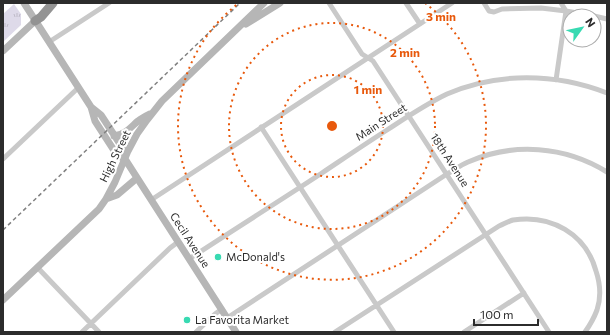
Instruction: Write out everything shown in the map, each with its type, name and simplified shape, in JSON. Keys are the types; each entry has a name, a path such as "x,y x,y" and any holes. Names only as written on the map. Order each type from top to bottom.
{"highway":[{"path":"35,21 53,3"}],"main road":[{"name":"Cecil Avenue","path":"24,3 78,88 91,107 101,116 122,147 124,159 236,332"},
{"name":"High Street","path":"3,300 99,209 115,182 124,159 137,134 162,101 264,3"},
{"path":"236,30 280,3"},
{"path":"3,51 35,21"},
{"name":"Cecil Avenue","path":"91,107 95,121 117,155 124,159"},
{"path":"114,136 120,136 140,119 154,112"},
{"path":"106,199 117,195 137,178"}],"street":[{"path":"49,42 109,3"},
{"name":"18th Avenue","path":"329,3 362,54 373,61 549,332"},
{"path":"406,3 420,24"},
{"path":"151,200 452,3"},
{"path":"484,3 489,11 494,12 502,9 515,8 540,8 562,11"},
{"path":"556,80 562,39"},
{"name":"Main Street","path":"189,259 409,116 448,94 492,81 514,78 556,80 578,84 607,93"},
{"path":"3,159 78,88"},
{"path":"261,128 394,332"},
{"path":"227,318 447,174 468,162 488,154 510,150 532,149 555,151 578,157 607,172"},
{"path":"335,332 499,226 512,220 527,219 541,220 568,230 589,252 599,280 599,294 597,309 585,332"},
{"path":"82,332 178,242"},
{"path":"37,267 99,332"},
{"path":"464,332 524,293"},
{"path":"196,332 222,309"}],"green space":[{"path":"14,4 21,14 21,25 3,42 3,14"}],"railway":[{"path":"3,230 240,3"}],"place":[{"name":"McDonald's","path":"218,257"},
{"name":"La Favorita Market","path":"187,320"}]}
